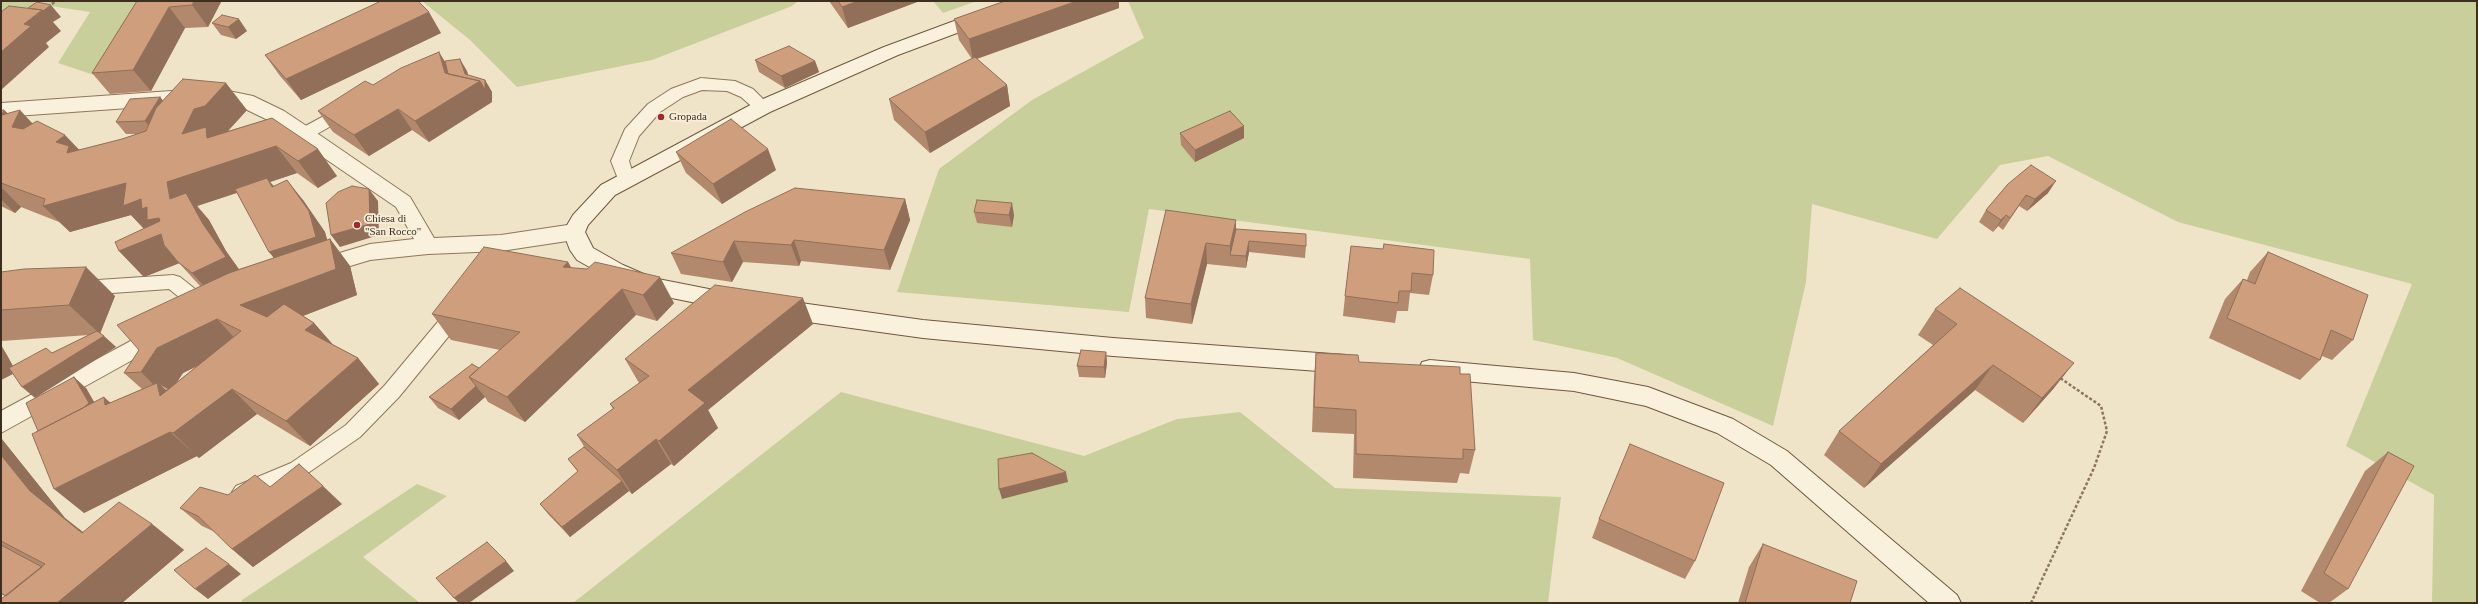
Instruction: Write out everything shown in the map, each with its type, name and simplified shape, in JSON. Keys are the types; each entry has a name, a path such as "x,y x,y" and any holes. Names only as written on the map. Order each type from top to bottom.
{"street":[{"path":"301,274 370,252 428,246 501,243 574,232 589,208 608,190 763,107 891,51 1026,1"},
{"path":"1,110 214,95 246,101 277,116 403,202 428,246"},
{"path":"574,232 578,244 585,254 615,271 650,286 754,305 931,329 1113,347 1364,365"},
{"path":"1,423 184,322 208,310 229,302"},
{"path":"1409,368 1501,374 1574,382 1648,397 1725,426 1779,458 1948,603"}],"lane":[{"path":"626,180 620,161 632,132 654,108 677,93 701,84 728,85 747,93 763,107"},
{"path":"304,134 365,99"},
{"path":"490,263 501,243"},
{"path":"63,280 98,287 173,282 208,310"},
{"path":"243,492 298,469 353,431 392,392 442,332 470,295"}],"path":[{"path":"45,9 56,1"},
{"path":"2031,603 2094,468 2107,431 2101,406 2056,375"}],"green space":[{"path":"1,1 154,1 103,78 58,63 90,12 37,4 1,31"},
{"path":"422,1 798,1 792,6 652,60 517,87 470,40"},
{"path":"933,1 977,1 943,13"},
{"path":"1128,1 2477,1 2477,603 2432,603 2434,495 2346,446 2412,284 2178,222 2048,156 2000,165 1937,239 1812,204 1806,282 1773,426 1617,358 1533,340 1530,259 1149,209 1129,312 897,292 939,169 1032,100 1144,38"},
{"path":"841,392 1084,456 1177,419 1240,412 1335,488 1561,497 1548,603 573,603"},
{"path":"417,484 447,496 363,557 420,603 242,603 242,600"}],"building":[{"path":"137,1 194,1 192,5 169,7 133,70 92,73"},
{"path":"381,1 418,1 429,12 286,79 265,55"},
{"path":"838,1 858,1 842,7"},
{"path":"1005,1 1077,1 969,39 954,19"},
{"path":"37,2 51,5 43,11 28,8"},
{"path":"9,6 42,10 24,24 31,26 1,52 1,12"},
{"path":"222,15 239,19 228,27 212,23"},
{"path":"789,46 815,61 781,76 755,60"},
{"path":"439,52 445,73 480,81 415,121 398,109 354,135 318,111 365,81 373,85 401,68"},
{"path":"975,57 1007,85 925,132 889,99"},
{"path":"460,59 465,74 485,80 485,90 480,81 448,74 445,61"},
{"path":"183,79 226,83 205,106 194,109 182,134 206,127 207,138 272,118 318,149 298,161 276,146 167,182 170,199 186,193 203,224 226,257 192,273 178,262 164,245 161,234 119,251 115,242 160,221 159,218 147,220 147,207 142,209 141,199 123,206 126,183 43,206 45,199 1,183 1,110 4,110 2,115 20,110 12,127 23,129 37,121 65,135 56,142 69,146 67,153 122,139 146,131 156,108"},
{"path":"160,97 145,121 116,122 130,99"},
{"path":"1230,111 1244,126 1195,150 1180,133"},
{"path":"731,119 768,149 713,184 676,152"},
{"path":"2031,165 2056,181 2035,199 2026,195 2010,218 2006,215 2001,220 1986,210 2008,184"},
{"path":"267,178 272,187 287,180 309,211 316,237 269,252 235,189"},
{"path":"352,186 369,189 370,224 331,235 326,203 338,192"},
{"path":"795,188 905,199 884,250 794,240 791,245 734,241 723,262 671,253 745,212"},
{"path":"977,200 1012,203 1009,215 974,212"},
{"path":"1166,210 1236,220 1230,246 1206,243 1191,304 1145,298"},
{"path":"1236,229 1306,234 1306,246 1249,241 1246,256 1230,255"},
{"path":"330,239 336,269 240,305 267,317 284,304 314,323 305,330 358,358 286,421 232,389 173,433 170,432 54,489 32,434 104,397 105,405 157,383 160,396 241,331 217,319 157,348 141,372 124,373 139,350 117,325 229,273"},
{"path":"1384,244 1434,250 1433,275 1412,273 1411,291 1399,291 1398,303 1345,296 1351,246 1383,249"},
{"path":"484,247 568,262 563,267 587,269 595,262 660,277 643,295 622,289 507,397 469,377 520,332 432,314"},
{"path":"2268,252 2368,295 2353,340 2331,330 2320,360 2227,318 2243,279 2255,284"},
{"path":"86,267 69,305 1,310 1,272 24,269"},
{"path":"715,285 803,298 688,390 705,403 659,441 656,439 617,470 577,435 614,408 610,404 649,376 625,359"},
{"path":"1960,288 2074,363 2042,398 1993,365 1881,464 1839,431 1957,324 1935,309"},
{"path":"97,331 104,336 22,387 9,368 46,348 52,353"},
{"path":"1081,350 1106,352 1104,367 1077,366"},
{"path":"1316,353 1358,355 1359,362 1460,367 1460,374 1470,374 1475,450 1463,449 1463,459 1356,454 1356,410 1314,407"},
{"path":"472,364 479,368 469,377 476,386 451,409 429,397"},
{"path":"74,377 89,403 83,408 38,431 26,403"},
{"path":"158,383 169,389 166,391"},
{"path":"1630,444 1724,483 1695,561 1599,519"},
{"path":"584,447 622,481 562,527 540,504 578,471 568,459"},
{"path":"2388,452 2414,466 2348,589 2324,573"},
{"path":"1032,453 1066,472 999,489 998,459"},
{"path":"1,455 30,491 82,533 119,502 152,524 57,603 1,603 1,599 45,564 1,541"},
{"path":"299,464 323,486 232,549 198,516 180,508 200,487 228,495 255,475 270,487"},
{"path":"487,542 506,561 454,598 436,578"},
{"path":"1763,544 1857,581 1850,603 1745,603"},
{"path":"1,545 42,567 6,596 1,593"},
{"path":"206,548 229,564 195,589 174,570"}],"place":[{"name":"Gropada","path":"661,117"},
{"name":"Chiesa di \"San Rocco\"","path":"357,225"}]}
